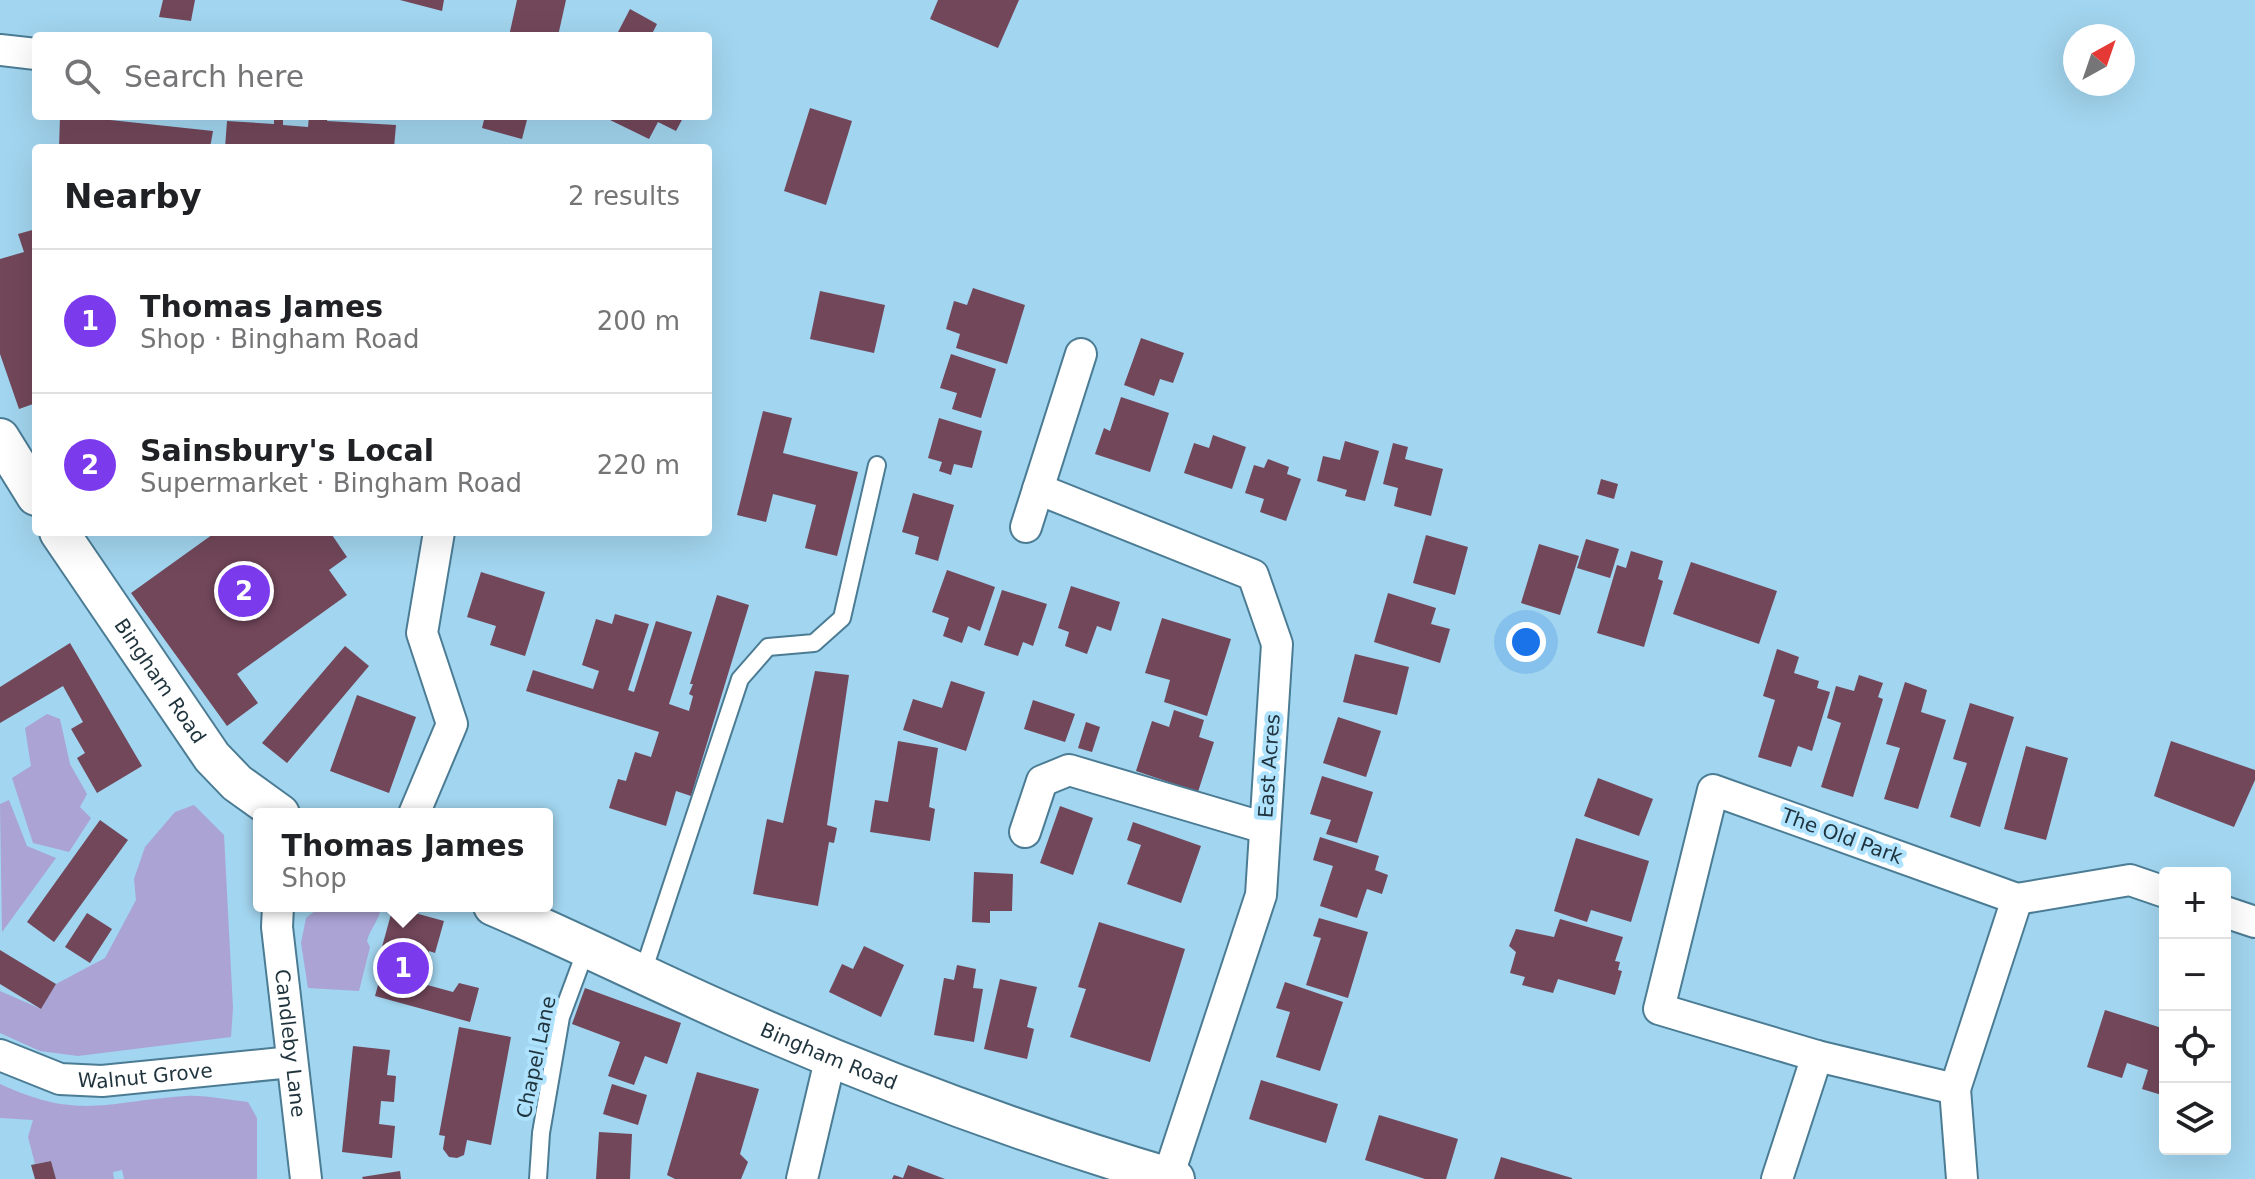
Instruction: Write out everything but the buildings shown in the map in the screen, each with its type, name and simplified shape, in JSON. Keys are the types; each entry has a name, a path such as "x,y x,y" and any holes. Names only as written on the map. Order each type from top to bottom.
{"street":[{"path":"0,50 32,54"},
{"path":"1026,527 1081,354"},
{"path":"0,438 32,490"},
{"name":"East Acres","path":"1038,489 1253,575 1277,644 1261,895 1171,1178"},
{"name":"Bingham Road","path":"62,536 212,757 237,783 272,808"},
{"path":"417,808 452,724 422,633 438,536"},
{"path":"1025,832 1042,781 1069,770 1265,828"},
{"name":"The Old Park","path":"1955,1089 1817,1056 1659,1009 1713,790 2017,899"},
{"path":"1962,1179 1955,1089 2017,899 2130,880 2159,890"},
{"name":"Candleby Lane","path":"278,912 306,1179"},
{"name":"Bingham Road","path":"507,912 587,946 735,1017 831,1056 1041,1138 1171,1178"},
{"path":"2231,914 2255,922"},
{"name":"Walnut Grove","path":"0,1055 60,1079 102,1081 292,1062"},
{"path":"802,1179 831,1056"},
{"path":"1777,1179 1817,1056"}],"lane":[{"path":"643,972 740,679 768,647 814,643 842,618 877,465"},
{"name":"Chapel Lane","path":"538,1179 541,1133 561,1017 587,946"}],"shaded area":[{"path":"47,714 60,719 70,764 87,794 80,807 91,818 69,852 33,843 12,778 31,766 25,728"},
{"path":"9,800 27,846 56,858 2,932 0,804"},
{"path":"194,805 224,835 233,1008 231,1037 78,1056 40,1051 0,1033 0,991 41,1009 56,984 105,958 136,900 134,879 145,847 175,812"},
{"path":"314,912 380,912 367,941 370,947 359,991 308,988 301,943 306,918"},
{"path":"0,1084 52,1102 73,1105 93,1106 186,1096 248,1102 257,1118 257,1179 124,1179 122,1170 113,1172 114,1179 56,1179 51,1161 35,1164 28,1137 33,1120 0,1118"}],"place":[{"name":"Sainsbury's Local","path":"244,591"},
{"name":"Thomas James","path":"403,968"}]}
